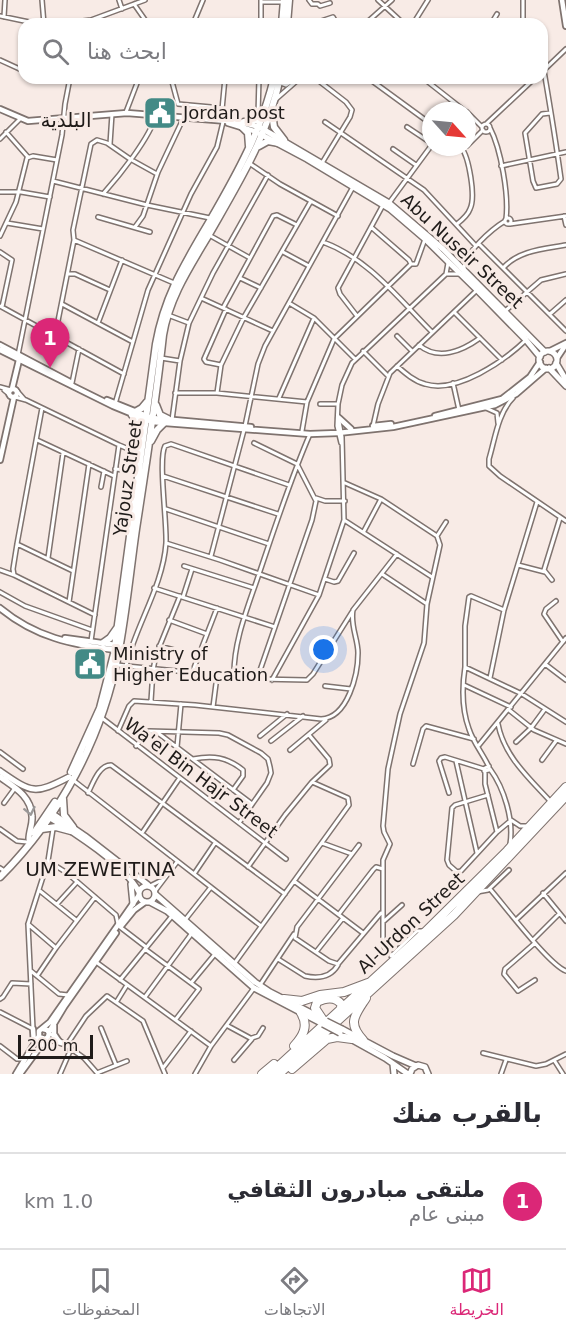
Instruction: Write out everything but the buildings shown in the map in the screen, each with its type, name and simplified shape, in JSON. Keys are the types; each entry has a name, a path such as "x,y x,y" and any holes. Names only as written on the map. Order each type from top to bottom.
{"highway":[{"name":"Al-Urdon Street","path":"270,1074 372,981 395,957 425,932 507,851 566,787"},
{"name":"Al-Urdon Street","path":"279,1074 454,915 566,796"},
{"path":"284,999 302,1001 320,995 344,992 372,981"},
{"path":"363,1040 355,1031 354,1021 369,991"},
{"path":"324,1022 315,1008 317,1002 326,999 338,1000 342,1005 340,1010"},
{"path":"262,1074 301,1037 306,1024 301,1013"},
{"path":"286,1074 327,1039 337,1037 352,1039"}],"main road":[{"path":"283,18 286,1"},
{"path":"286,1 287,18"},
{"name":"Yajouz Street","path":"1,872 42,829 87,751 101,717 116,665 117,628 152,398 159,328 174,283 261,131 277,84"},
{"name":"Yajouz Street","path":"271,106 277,84"},
{"path":"248,153 249,137 242,124 258,118 271,106"},
{"path":"257,149 268,141 281,141 274,127 271,106"},
{"name":"Yajouz Street","path":"152,398 168,315 178,288 257,149 261,131"},
{"name":"Abu Nuseir Street","path":"261,131 322,163 386,203 505,311 556,361"},
{"name":"Abu Nuseir Street","path":"281,141 353,186 386,203 451,261"},
{"name":"Abu Nuseir Street","path":"462,272 526,340 548,368"},
{"path":"540,360 548,352"},
{"path":"566,380 556,361 548,368 566,386"},
{"path":"152,398 160,415 168,421 154,433 144,447 139,423 133,413 152,398"},
{"name":"Yajouz Street","path":"1,872 63,796 100,708 117,647 144,447"},
{"path":"103,643 117,628"},
{"path":"0,771 23,790 32,814 28,841"},
{"path":"0,777 23,790 42,789 70,778"},
{"path":"63,796 64,815 72,829 130,879 139,894 148,902 160,906 172,915 257,987 301,1013 324,1022"},
{"path":"49,814 149,886 257,987 284,999 341,1031 416,1066 423,1066 429,1072"},
{"path":"42,829 53,827 72,829"},
{"path":"130,879 134,893 133,904"},
{"path":"139,894 143,886 149,886"},
{"path":"148,902 155,893"},
{"path":"341,1031 409,1074 416,1066"},
{"path":"393,1064 394,1074"}],"street":[{"path":"5,0 2,16 18,20"},
{"path":"42,0 44,18"},
{"path":"119,0 122,9"},
{"path":"98,18 145,0"},
{"path":"196,18 204,0"},
{"path":"309,0 312,4 317,2 320,6 330,3"},
{"path":"378,0 397,18"},
{"path":"372,18 392,0"},
{"path":"417,18 428,0"},
{"path":"524,0 524,18"},
{"path":"562,0 566,26"},
{"path":"261,18 261,1 286,1"},
{"path":"134,4 144,18"},
{"path":"495,18 497,14"},
{"path":"548,66 566,49"},
{"path":"0,60 18,68"},
{"path":"0,460 57,160 69,84"},
{"path":"125,114 138,84"},
{"path":"173,84 178,104 222,108"},
{"path":"115,404 142,309 155,275 191,194 217,147 222,121 224,84"},
{"path":"258,118 259,84"},
{"path":"271,106 292,84"},
{"path":"322,84 352,108 341,133 322,163"},
{"path":"376,84 422,117"},
{"path":"431,84 453,102"},
{"path":"476,135 528,84"},
{"path":"545,84 550,113 556,154 561,179 557,184 535,187 525,133 542,114 550,113"},
{"path":"0,109 28,121 112,114 156,115 242,124 261,131"},
{"path":"110,144 112,114"},
{"path":"103,194 151,128 156,115"},
{"path":"496,116 490,128 501,166 508,221"},
{"path":"135,227 147,205 157,174 184,117"},
{"path":"0,138 20,119"},
{"path":"476,120 495,141"},
{"path":"325,122 429,194 477,245 527,291 566,332"},
{"path":"407,127 422,138"},
{"path":"484,127 490,128"},
{"path":"6,132 28,157 57,160"},
{"path":"55,336 74,240 72,235 91,144 97,140 110,144 130,159 157,174"},
{"path":"393,149 416,165"},
{"path":"501,166 566,152"},
{"path":"357,316 338,290 386,203 423,156"},
{"path":"458,224 469,213 472,202 466,156"},
{"path":"0,236 18,192 28,157"},
{"path":"249,163 338,216"},
{"path":"168,421 189,323 200,298 268,175"},
{"path":"53,181 147,205 212,218"},
{"path":"211,557 245,429 258,364 273,331 353,186"},
{"path":"0,192 50,197"},
{"path":"217,393 221,365 244,317 311,201"},
{"path":"221,365 206,362 204,358 224,309 250,258 273,216 277,215 297,225"},
{"path":"446,274 462,272 466,258 477,245 508,221 518,222 565,216 566,225"},
{"path":"98,217 150,232"},
{"path":"7,223 43,229"},
{"path":"371,227 402,253 411,264"},
{"path":"209,235 250,258"},
{"path":"302,432 307,402 334,339 389,288 411,264 417,264 425,239"},
{"path":"74,240 174,283"},
{"path":"323,242 355,257 432,332"},
{"path":"503,268 514,258 526,253 566,245"},
{"path":"0,252 12,260 1,306 124,374"},
{"path":"283,252 309,266"},
{"path":"272,680 319,595 344,520 342,445 338,417 342,385 354,359 446,274 451,261 466,258"},
{"path":"98,323 122,260"},
{"path":"68,274 75,274 110,290"},
{"path":"505,311 545,278 566,274"},
{"path":"240,278 261,288"},
{"path":"373,426 388,376 477,290"},
{"path":"200,298 273,331"},
{"path":"550,314 566,300"},
{"path":"289,303 314,318 354,359"},
{"path":"62,304 133,342"},
{"path":"454,312 502,360"},
{"path":"168,315 189,323"},
{"path":"279,398 314,318"},
{"path":"397,336 412,351"},
{"path":"419,345 429,352 440,354 460,350 480,338"},
{"path":"397,366 416,381 425,384 438,386 453,383 484,372 526,340"},
{"path":"548,352 566,344"},
{"path":"556,361 566,344"},
{"path":"0,348 149,419 310,434 393,427 459,412 506,397 530,377 540,360"},
{"path":"72,383 79,349"},
{"path":"363,351 388,376"},
{"path":"18,357 133,413"},
{"path":"161,358 180,361"},
{"path":"245,429 340,432 486,408 499,404 516,394 548,368"},
{"path":"453,383 459,412"},
{"path":"2,388 133,451 144,447"},
{"path":"175,393 217,393 307,402"},
{"path":"516,394 506,405 489,459 490,468 566,521"},
{"path":"320,404 338,404"},
{"path":"14,575 17,544 42,408"},
{"path":"486,408 497,413 498,428"},
{"path":"338,417 351,429"},
{"path":"234,677 235,653 254,588 289,485 310,434"},
{"path":"36,440 114,476"},
{"path":"254,443 297,464 316,498 312,520 257,679"},
{"path":"126,666 154,588 166,543 162,453 167,444 289,485"},
{"path":"91,641 119,445"},
{"path":"48,558 63,453"},
{"path":"69,602 88,464"},
{"path":"115,469 139,472"},
{"path":"101,487 104,471"},
{"path":"164,476 279,514"},
{"path":"344,483 381,499 437,536 440,545 427,604 424,643 400,714 390,761 383,826 390,844 383,860 382,923 384,949 395,957"},
{"path":"316,498 325,501 345,501"},
{"path":"364,531 381,499"},
{"path":"490,678 504,610 537,502"},
{"path":"165,509 269,544"},
{"path":"545,572 544,568 560,518"},
{"path":"344,520 432,577"},
{"path":"437,536 446,522"},
{"path":"166,543 319,595"},
{"path":"17,544 74,571"},
{"path":"325,579 338,581 354,553"},
{"path":"116,665 257,679 303,681 309,678 353,610 397,554"},
{"path":"518,565 545,572 552,580"},
{"path":"184,566 254,588"},
{"path":"151,701 153,670 159,645 182,596 192,568"},
{"path":"0,570 94,615"},
{"path":"382,574 427,604"},
{"path":"154,588 274,627"},
{"path":"0,591 26,606 92,630"},
{"path":"504,610 469,597 465,626 464,707 469,729 497,779 510,820 511,838 507,851"},
{"path":"556,601 546,609 544,614 563,642"},
{"path":"0,608 24,626 56,638 92,647 117,647"},
{"path":"192,673 217,608"},
{"path":"290,750 341,708 351,689 358,654 352,620 353,610"},
{"path":"169,620 207,634"},
{"path":"56,638 91,641 117,647"},
{"path":"478,745 566,638"},
{"path":"159,645 174,650"},
{"path":"545,664 566,680"},
{"path":"465,667 522,694 566,722"},
{"path":"213,707 218,675"},
{"path":"464,685 510,708 531,728 566,744"},
{"path":"325,686 351,689"},
{"path":"118,731 131,703 151,701 327,718"},
{"path":"177,747 181,704"},
{"path":"516,742 531,728 545,709"},
{"path":"260,736 287,714"},
{"path":"271,741 303,716"},
{"name":"Wa'el Bin Hajr Street","path":"101,717 286,859"},
{"path":"498,722 508,752 552,803"},
{"path":"412,764 426,726 474,739"},
{"path":"156,731 252,804"},
{"path":"136,746 147,732 228,735 266,757 271,773 239,823"},
{"path":"248,867 285,815 330,763 309,735"},
{"path":"542,760 556,741"},
{"path":"0,752 23,769"},
{"path":"202,766 203,757"},
{"path":"194,759 217,757 243,770 243,776 233,790"},
{"path":"449,793 439,761 441,758 445,757 488,772 490,768"},
{"path":"456,761 477,853"},
{"path":"88,793 100,771 109,765 285,894"},
{"path":"484,771 497,832"},
{"path":"70,778 261,926"},
{"path":"142,833 179,779"},
{"path":"234,964 346,810 349,801 344,796 312,782"},
{"path":"4,803 15,787"},
{"path":"488,795 455,805 452,810 447,860 455,871 461,871 510,820"},
{"path":"510,820 520,826 531,825"},
{"path":"18,1074 20,1066 33,1048 38,1031 28,924 48,861 53,827"},
{"path":"0,830 17,841 28,841"},
{"path":"193,874 215,843"},
{"path":"322,843 352,854"},
{"path":"195,1074 211,1046 278,959 297,927 359,845"},
{"path":"48,861 116,915 119,926 199,990 176,1019"},
{"path":"155,893 162,880 178,862"},
{"path":"339,914 373,870 378,867 383,869"},
{"path":"150,868 162,880"},
{"path":"476,892 484,892 509,870"},
{"path":"517,920 566,873"},
{"path":"149,886 162,880"},
{"path":"294,881 363,933"},
{"path":"57,904 77,882"},
{"path":"185,920 211,887"},
{"path":"490,888 534,941 559,968 566,971"},
{"path":"40,891 77,920"},
{"path":"543,893 566,921"},
{"path":"33,1048 38,1031 52,1022 95,962 139,894"},
{"path":"37,976 95,897"},
{"path":"18,1074 46,1039 62,1003 119,926 134,910 148,902"},
{"path":"382,923 402,905"},
{"path":"278,959 305,976 321,978 330,974 383,912"},
{"path":"535,980 518,991 504,974 506,969 559,914"},
{"path":"116,915 125,915"},
{"path":"120,980 172,915"},
{"path":"316,952 343,918"},
{"path":"28,924 56,948"},
{"path":"145,997 192,933"},
{"path":"294,934 298,941 332,963 339,963"},
{"path":"191,983 215,953"},
{"path":"95,962 211,1046"},
{"path":"31,971 59,994 62,1003"},
{"path":"0,999 12,983 32,984"},
{"path":"116,1001 127,985"},
{"path":"59,994 68,995"},
{"path":"66,1046 84,1018 104,997 109,997 143,1021 165,1074"},
{"path":"0,1012 38,1031 49,1033 88,1062 98,1074 127,1061"},
{"path":"38,1031 52,1022"},
{"path":"52,1022 54,1034 58,1040"},
{"path":"228,1026 252,1038 258,1036 263,1028"},
{"path":"101,1028 116,1065"},
{"path":"38,1031 46,1039 66,1046"},
{"path":"163,1068 191,1031"},
{"path":"234,1060 251,1043 252,1038"},
{"path":"0,1046 17,1059 20,1066"},
{"path":"60,1074 71,1049"},
{"path":"483,1053 536,1066 566,1054"},
{"path":"17,1059 26,1059"},
{"path":"501,1074 506,1060"},
{"path":"554,1060 563,1074"}],"place":[{"name":"Jordan post","path":"160,113"},
{"name":"ملتقى مبادرون الثقافي","path":"50,368"},
{"name":"Ministry of Higher Education","path":"90,664"}],"district":[{"name":"البلدية","path":"66,120"},
{"name":"UM ZEWEITINA","path":"100,869"}]}
